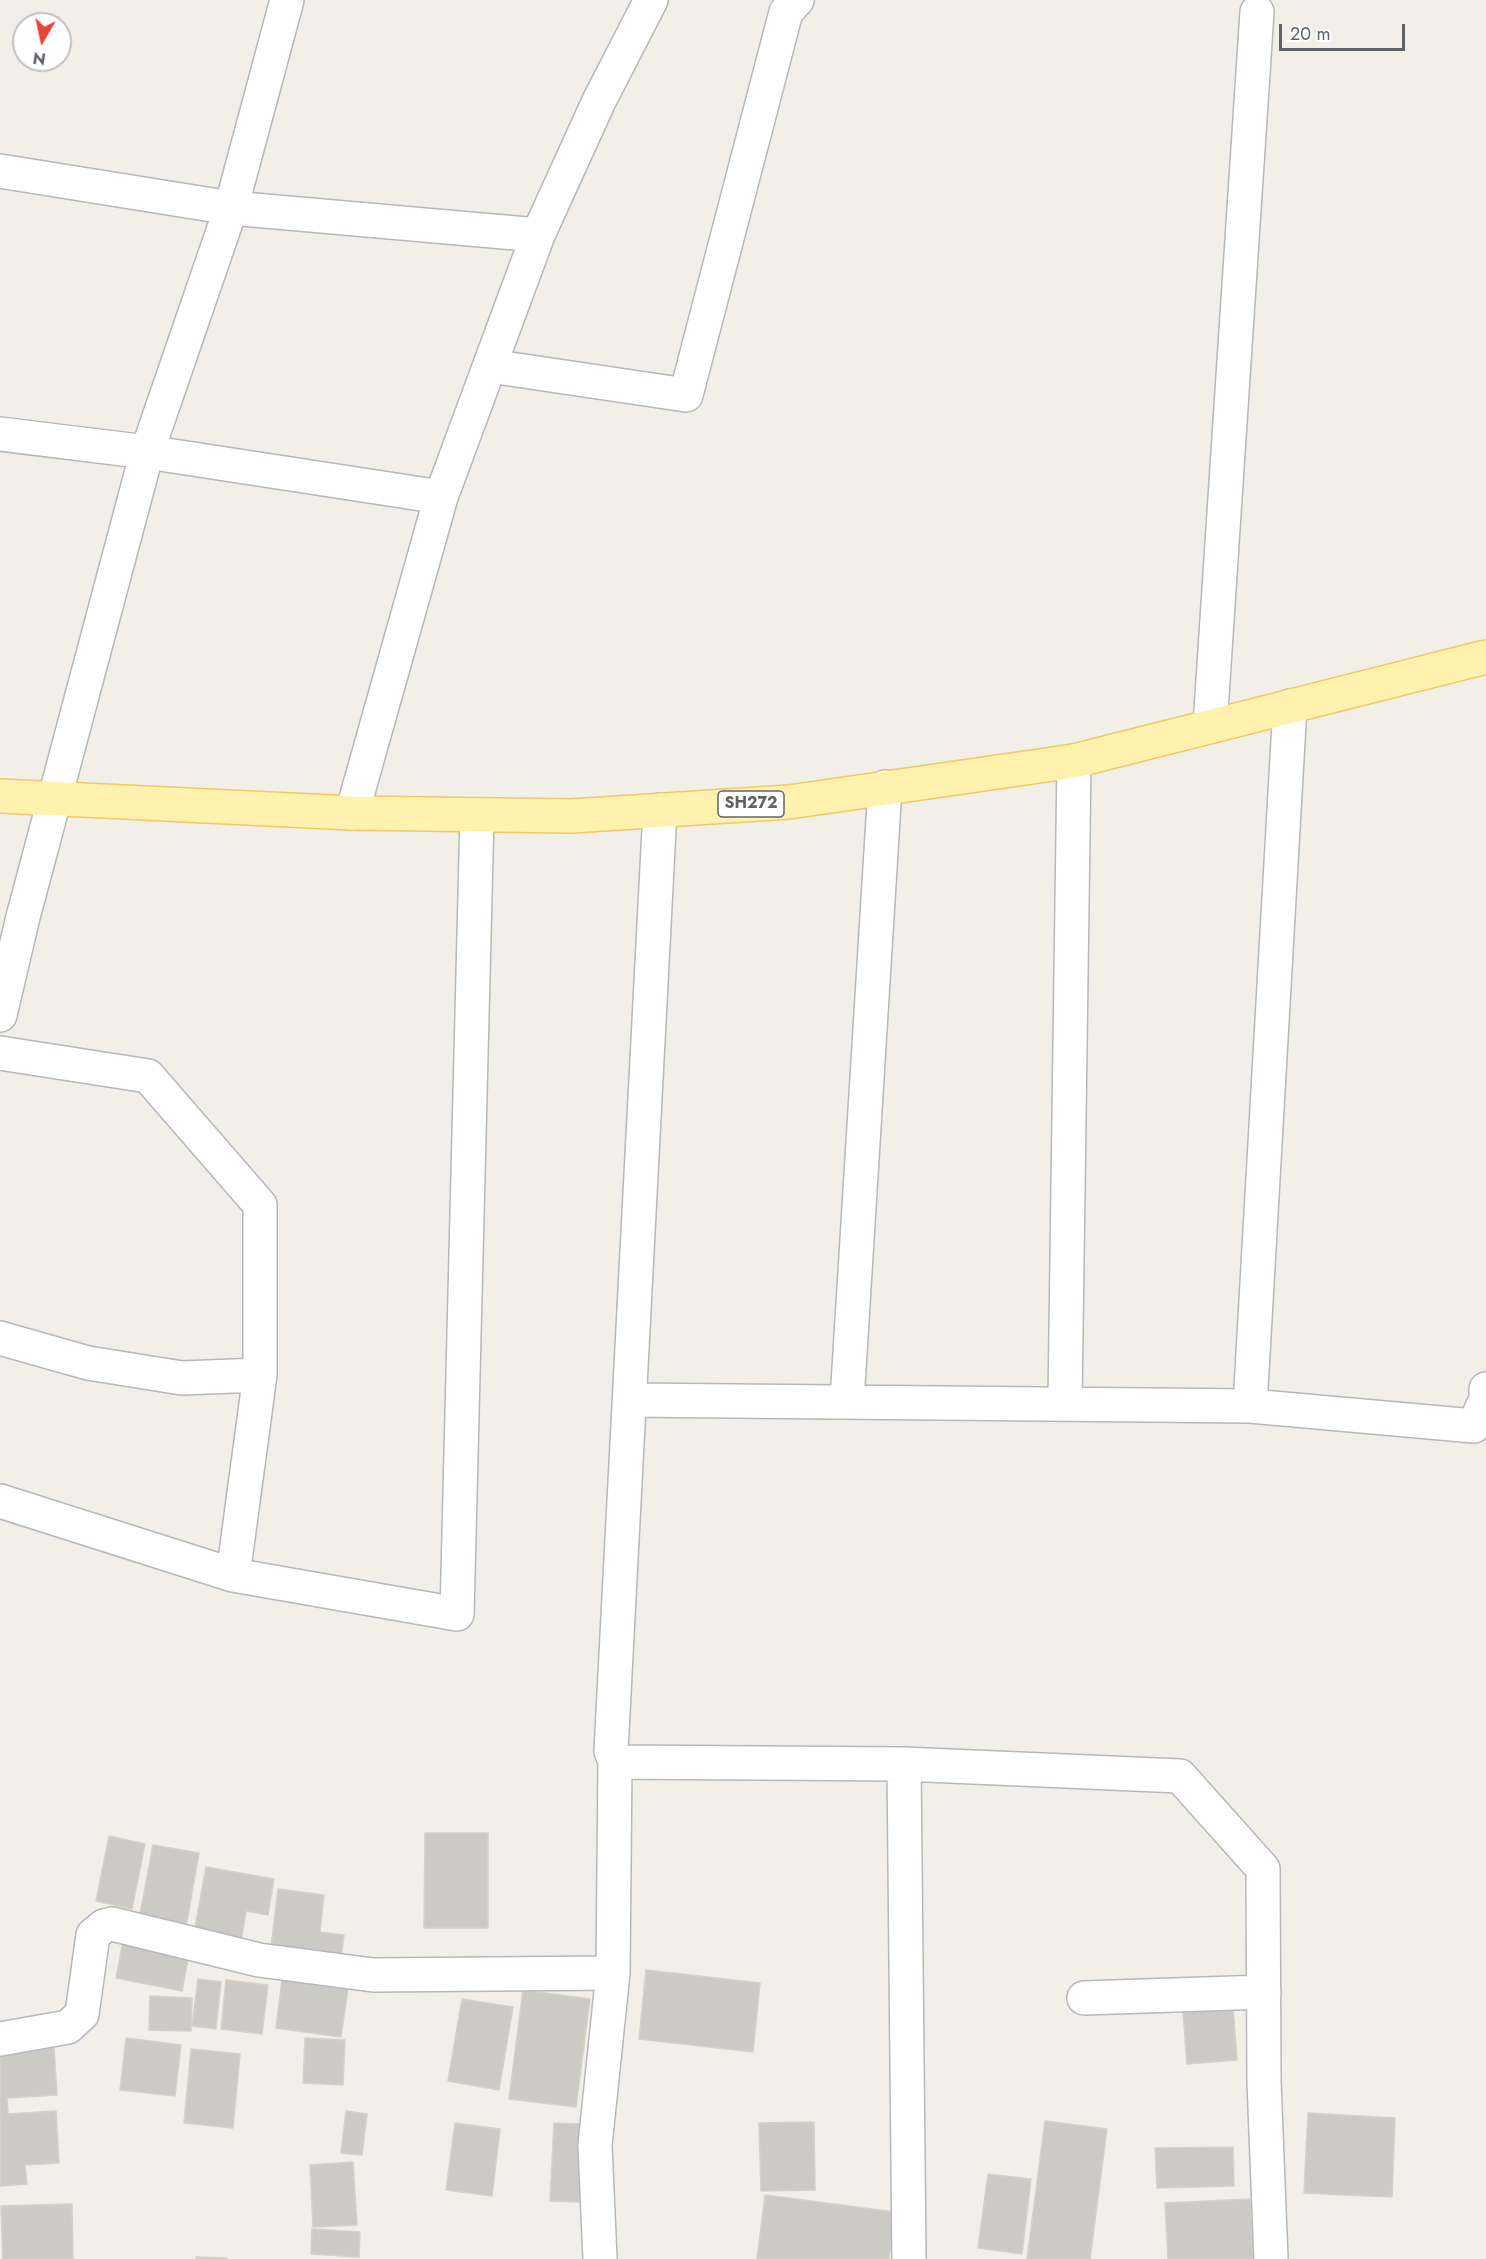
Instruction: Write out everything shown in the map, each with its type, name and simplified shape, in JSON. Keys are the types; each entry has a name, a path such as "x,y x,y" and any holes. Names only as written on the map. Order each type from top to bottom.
{"main road":[{"name":"SH272","path":"0,796 352,813 572,816 789,802 1074,760 1486,657"}],"street":[{"path":"0,1015 22,917 56,799 147,452 231,208 287,0"},
{"path":"352,813 441,497 538,235 599,101 651,0"},
{"path":"490,366 686,395 786,12 797,0"},
{"path":"1210,726 1257,12"},
{"path":"0,171 231,208 538,235"},
{"path":"0,434 147,452 441,497"},
{"path":"1250,1406 1290,706"},
{"path":"1065,1402 1074,760"},
{"path":"847,1401 885,788"},
{"path":"600,2259 595,2145 613,1973 615,1762 611,1751 660,810"},
{"path":"0,1501 233,1575 457,1614 477,815"},
{"path":"0,1053 148,1076 260,1205 260,1375 233,1575"},
{"path":"0,1338 88,1363 182,1378 260,1375"},
{"path":"630,1400 1065,1402 1250,1406 1480,1429 1486,1389"},
{"path":"615,1762 904,1764 1180,1776 1263,1869 1271,2259"},
{"path":"904,1764 909,2259"},
{"path":"0,2040 68,2028 82,2014 93,1935 104,1926 112,1924 259,1960 373,1975 613,1973"},
{"path":"1084,1998 1264,1992"}],"building":[{"path":"425,1833 488,1833 488,1928 424,1928"},
{"path":"109,1836 145,1844 132,1909 96,1901"},
{"path":"153,1845 199,1853 185,1933 138,1925"},
{"path":"206,1867 274,1879 268,1915 246,1911 241,1942 194,1933"},
{"path":"278,1889 324,1895 320,1932 344,1935 340,1966 270,1956"},
{"path":"124,1936 190,1949 182,1991 116,1978"},
{"path":"646,1970 760,1983 753,2052 639,2039"},
{"path":"198,1979 221,1982 216,2029 192,2026"},
{"path":"226,1980 268,1985 262,2034 221,2029"},
{"path":"282,1980 348,1989 341,2037 276,2028"},
{"path":"523,1990 590,1999 576,2107 509,2099"},
{"path":"150,1996 192,1998 191,2031 149,2030"},
{"path":"462,1999 513,2007 499,2090 448,2081"},
{"path":"1233,2007 1237,2060 1187,2064 1183,2012"},
{"path":"126,2038 181,2045 175,2096 120,2090"},
{"path":"305,2038 345,2040 343,2085 303,2083"},
{"path":"54,2047 57,2095 7,2098 8,2114 56,2111 59,2163 25,2165 27,2184 0,2186 0,2050"},
{"path":"191,2049 240,2054 233,2128 184,2123"},
{"path":"346,2111 367,2114 362,2155 341,2153"},
{"path":"1308,2113 1395,2118 1392,2197 1304,2193"},
{"path":"1045,2121 1107,2129 1090,2259 1027,2259"},
{"path":"814,2122 815,2190 761,2191 759,2123"},
{"path":"455,2123 500,2129 492,2196 446,2190"},
{"path":"554,2123 583,2124 579,2202 550,2201"},
{"path":"1233,2147 1234,2186 1157,2188 1155,2148"},
{"path":"353,2162 357,2225 313,2227 310,2165"},
{"path":"988,2174 1031,2179 1022,2254 978,2248"},
{"path":"765,2195 895,2212 889,2259 757,2259"},
{"path":"1250,2199 1253,2259 1168,2259 1165,2203"},
{"path":"72,2204 73,2259 3,2259 1,2206"},
{"path":"312,2229 360,2232 359,2257 311,2254"},
{"path":"196,2257 227,2258 227,2259 196,2259"}]}
